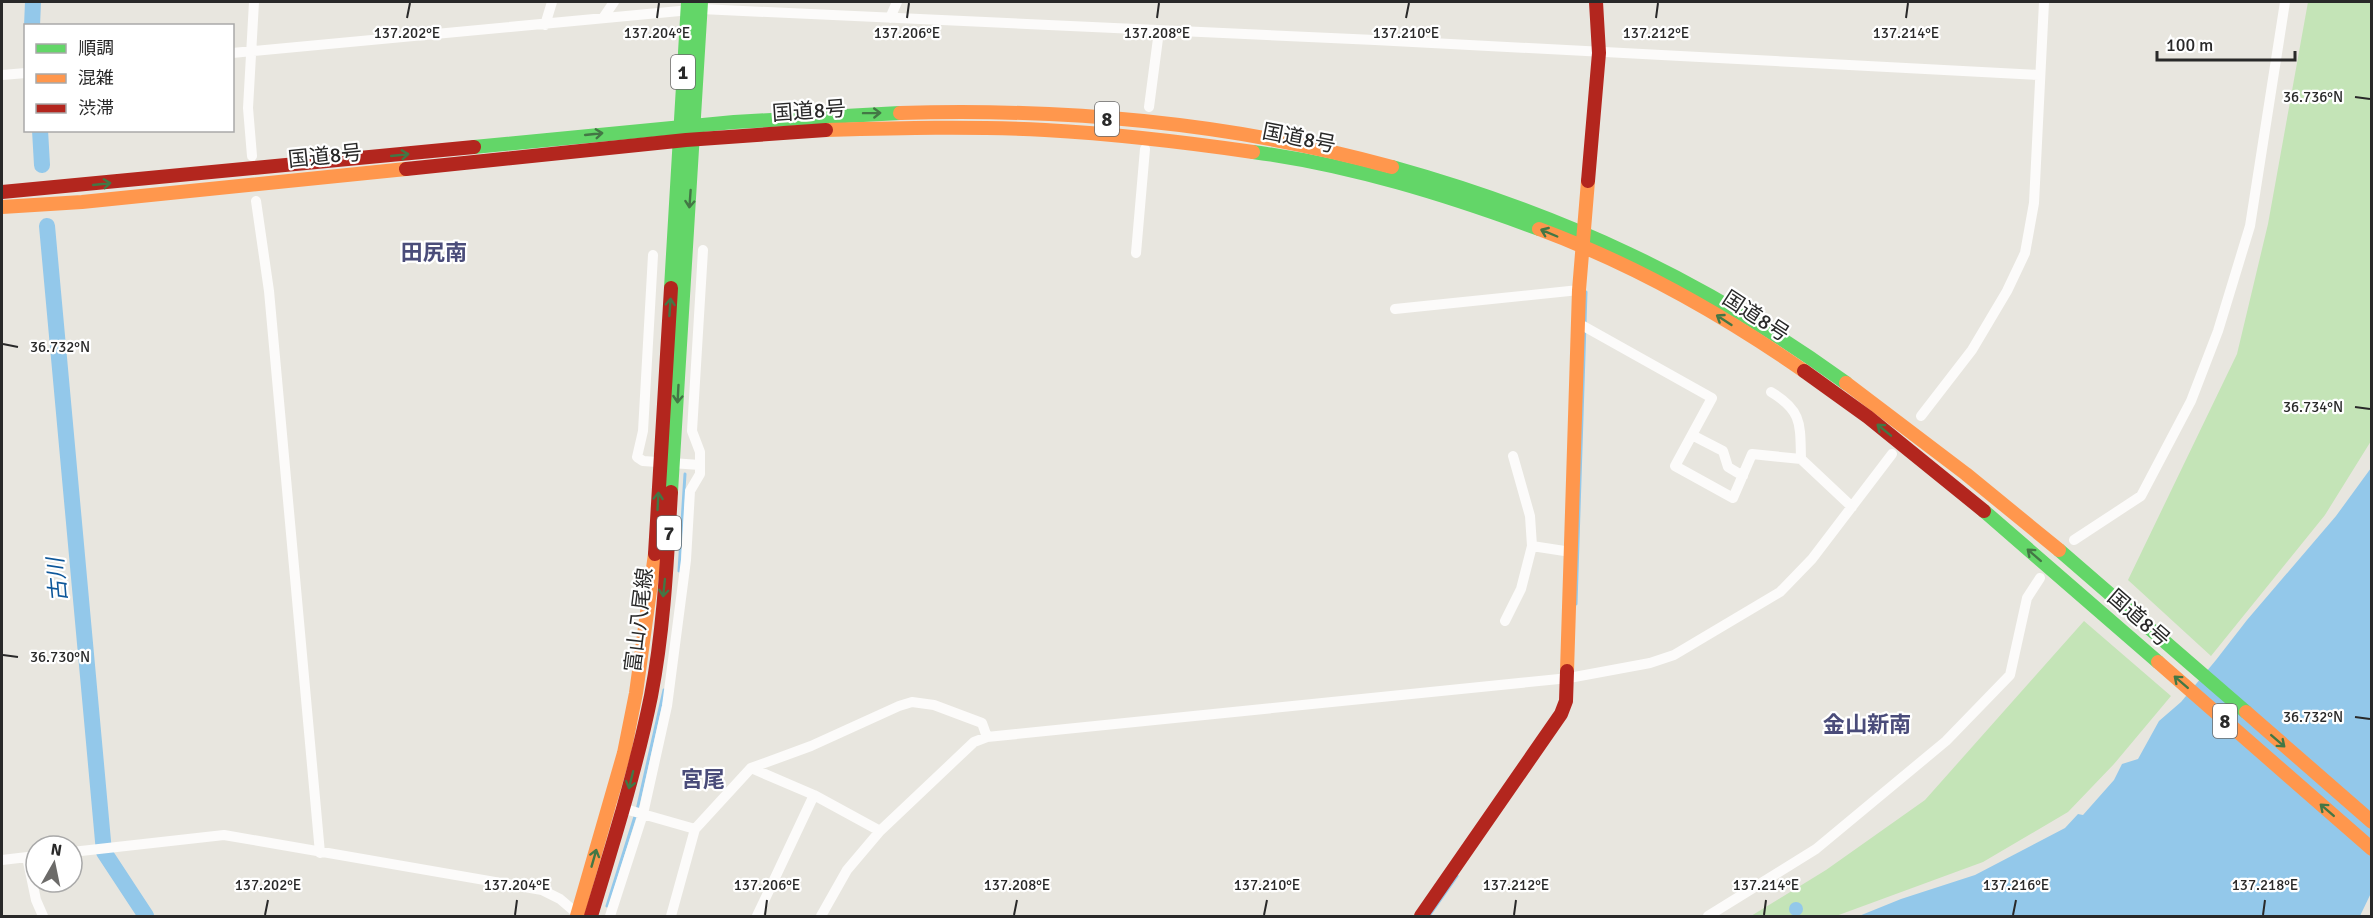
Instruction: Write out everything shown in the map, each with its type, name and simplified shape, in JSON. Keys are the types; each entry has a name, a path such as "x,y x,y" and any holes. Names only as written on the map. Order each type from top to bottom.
{"main road":[{"path":"1420,916 1561,714 1566,701 1569,678 1579,290 1599,53 1596,2"},
{"name":"1","path":"686,141 694,6"},
{"name":"国道8号","path":"2,192 68,188 687,125 864,113 981,112 1163,123 1242,134 1360,157 1444,180 1693,285 1786,342 1846,382 1975,479 2372,822"},
{"name":"国道8号","path":"2,207 82,202 686,141 820,130 957,127 1070,130 1162,137 1242,148 1352,170 1440,194 1583,240 1671,288 1839,394 1962,493 2372,849"},
{"name":"富山八尾線","path":"581,916 624,809 651,694 667,561 667,462 686,141"},
{"path":"2,186 46,182 68,188"},
{"path":"2,213 60,208 82,202"},
{"name":"富山八尾線","path":"581,916 624,753 643,652 667,462"}],"street":[{"path":"252,156 248,108 254,2"},
{"path":"545,26 552,2"},
{"path":"603,18 614,2"},
{"path":"890,18 897,2"},
{"path":"1921,416 1972,350 2007,291 2025,253 2034,203 2044,2"},
{"path":"2074,540 2141,496 2191,401 2211,351 2226,312 2250,226 2285,2"},
{"path":"234,53 545,26 694,6 890,18 2039,75"},
{"path":"1149,107 1159,31"},
{"path":"2,75 24,73"},
{"path":"1136,253 1145,149"},
{"path":"256,201 270,303 320,853"},
{"path":"610,916 643,814 667,706 686,560 690,491 700,474 700,452 692,431 702,250"},
{"path":"653,255 643,431 637,456 643,461 700,465"},
{"path":"1395,309 1579,290"},
{"path":"1578,322 1712,398 1675,466 1733,498 1752,454 1801,459 1852,507"},
{"path":"1771,392 1790,405 1800,422 1801,459"},
{"path":"1692,435 1723,451 1728,467 1743,476"},
{"path":"821,916 848,870 880,831 974,742 987,737 1569,678 1650,663 1674,655 1780,592 1812,559 1892,454"},
{"path":"1505,621 1521,589 1532,546 1530,516 1513,456"},
{"path":"1532,546 1571,552"},
{"path":"1708,916 1816,849 1946,741 2010,675 2027,598 2040,579"},
{"path":"672,916 695,829 751,768 912,702 934,705 982,723 987,737"},
{"path":"751,768 814,795 880,831"},
{"path":"757,916 814,795"},
{"path":"610,804 695,829"},
{"path":"84,851 224,836 542,890 560,899 581,916"},
{"path":"2,860 24,857"},
{"path":"35,894 43,916"}],"green space":[{"path":"2308,2 2371,2 2371,441 2325,515 2211,656 2128,580 2237,354 2268,224"},
{"path":"2084,621 2171,696 2114,764 2068,812 1983,862 1836,916 1751,916 1826,870 1925,800"}],"water":[{"path":"2371,468 2372,891 2360,916 1859,916 1901,899 1975,875 2065,828 2078,814 2083,815 2114,780 2122,764 2138,759 2159,721 2181,702 2336,516"},
{"path":"1796,902 1801,904 1803,909 1801,914 1796,916 1791,914 1789,909 1791,904"}],"waterway":[{"name":"古川","path":"32,24 33,2"},
{"name":"古川","path":"40,132 42,165"},
{"name":"古川","path":"47,226 104,852 146,916"},
{"path":"1576,604 1586,292"},
{"path":"679,571 685,474"},
{"path":"607,906 637,810 664,690"},
{"path":"1429,916 1457,876"}],"traffic: fast":[{"path":"671,288 688,2"},
{"path":"671,492 701,2"},
{"path":"474,147 734,122 900,113"},
{"path":"1253,152 1362,173 1469,204 1539,229"},
{"path":"1392,167 1514,206 1629,254 1739,312 1846,383"},
{"path":"1984,511 2158,662"},
{"path":"2059,550 2246,712"}],"traffic: slow":[{"path":"900,113 1024,113 1148,122 1271,139 1392,167"},
{"path":"826,130 908,128 1045,130 1149,139 1253,152"},
{"path":"2,207 82,202 406,169"},
{"path":"1567,671 1579,290 1588,181"},
{"path":"1539,229 1643,274 1709,310 1804,371"},
{"path":"1846,383 1966,474 2059,550"},
{"path":"577,916 624,753 636,693 655,554"},
{"path":"2158,662 2372,849"},
{"path":"2246,712 2372,822"}],"traffic: jam":[{"path":"1588,181 1599,53 1596,2"},
{"path":"406,169 686,140 826,130"},
{"path":"2,192 474,147"},
{"path":"655,554 671,288"},
{"path":"1804,371 1868,417 1984,511"},
{"path":"591,916 616,834 651,696 662,620 671,492"},
{"path":"1421,916 1561,714 1566,701 1567,671"}],"district":[{"name":"田尻南","path":"434,252"},
{"name":"金山新南","path":"1867,724"},
{"name":"宮尾","path":"703,779"}]}
